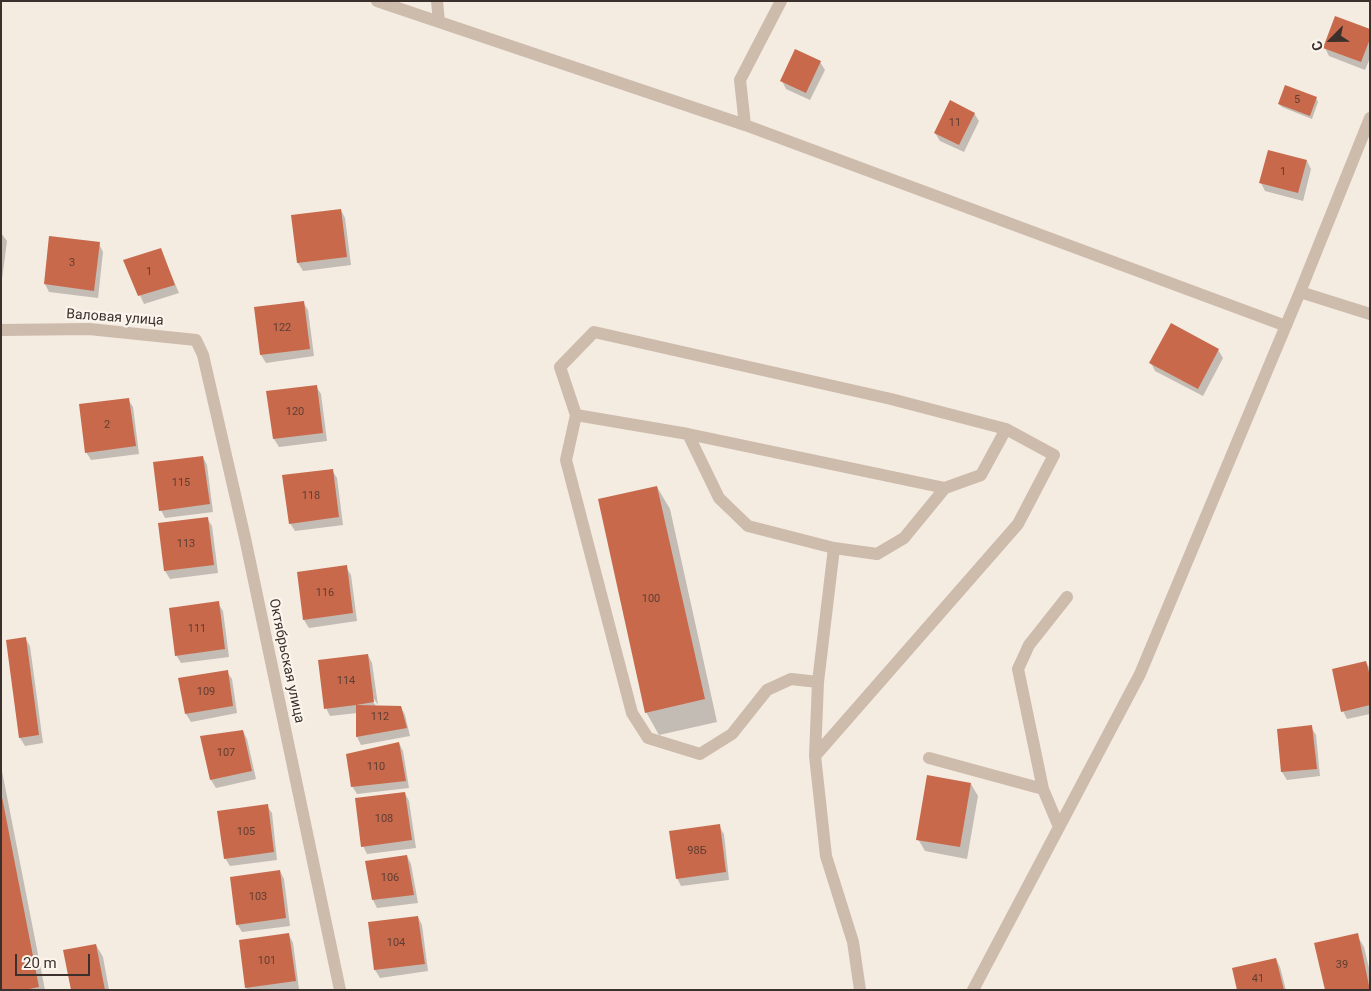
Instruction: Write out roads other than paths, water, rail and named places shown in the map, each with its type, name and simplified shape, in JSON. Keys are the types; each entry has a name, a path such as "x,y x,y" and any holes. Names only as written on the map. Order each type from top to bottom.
{"street":[{"path":"377,1 744,125 1286,326"},
{"path":"437,1 439,22"},
{"path":"744,125 740,80 781,1"},
{"path":"973,990 1140,674 1286,326 1370,118"},
{"path":"1300,292 1370,314"},
{"name":"Валовая улица","path":"1,330 89,329 196,340"},
{"path":"815,756 1018,524 1054,455 1006,429 892,399 594,332 560,367 576,414 566,460 632,713 648,738 700,754 732,734 767,690 790,679 818,682"},
{"name":"Октябрьская улица","path":"196,340 203,355 245,538 340,990"},
{"path":"576,414 688,434 945,488"},
{"path":"688,434 719,498 748,526 834,548 877,554 904,538 945,488 980,475 1006,429"},
{"path":"834,548 818,682 815,756 826,856 852,942 860,990"},
{"path":"1058,828 1043,789 1018,669 1030,645 1067,597"},
{"path":"929,758 1043,789"}]}
